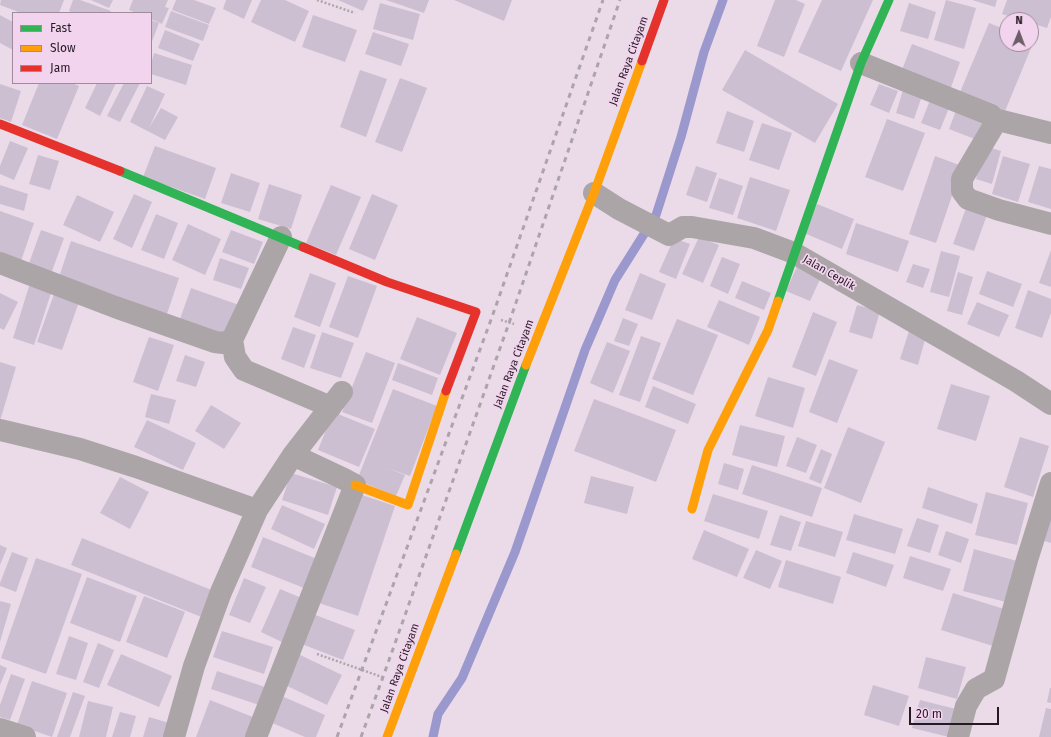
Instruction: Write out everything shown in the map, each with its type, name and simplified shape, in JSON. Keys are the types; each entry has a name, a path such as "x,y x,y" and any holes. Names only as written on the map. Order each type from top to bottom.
{"street":[{"name":"Jalan Raya Citayam","path":"387,737 539,331 594,193 664,0"},
{"path":"692,509 708,450 768,330 861,64 888,0"},
{"path":"861,64 991,115 994,119 1051,133"},
{"path":"994,119 994,125 962,179 962,191 968,199 999,210 1051,224"},
{"path":"0,124 147,181 387,282 476,312 442,402 408,505 355,485 293,455"},
{"name":"Jalan Ceplik","path":"594,193 619,209 669,235 683,227 692,227 754,238 794,253 1016,381 1051,404"},
{"path":"174,737 194,666 221,592 257,510 293,455 337,400 244,370 235,357 232,340 281,237"},
{"path":"0,263 115,307 215,342 223,343 232,340"},
{"path":"0,430 80,449 136,467 257,510"},
{"path":"958,737 966,706 976,688 994,679 1027,560 1051,483"},
{"path":"256,737 355,485"},
{"path":"0,729 26,737"}],"path":[{"path":"318,0 355,13"},
{"path":"292,645 384,677"}],"building":[{"path":"1,0 64,0 59,12 18,12 0,5"},
{"path":"73,0 80,0 111,12 71,12 69,11"},
{"path":"91,0 113,0 109,8"},
{"path":"133,0 168,0 165,7 169,8 162,24 152,19 152,12 134,12 129,10"},
{"path":"176,0 194,0 216,8 209,24 172,10"},
{"path":"226,0 252,0 244,19 223,9"},
{"path":"261,0 285,0 309,11 295,42 251,22"},
{"path":"338,0 368,0 363,11"},
{"path":"386,0 429,0 424,13"},
{"path":"454,0 512,0 504,21"},
{"path":"775,0 796,0 805,4 784,57 757,46"},
{"path":"822,0 873,0 841,71 798,52"},
{"path":"946,0 976,8 964,49 934,40"},
{"path":"972,0 997,0 995,7"},
{"path":"1007,0 1051,0 1051,17 1047,28 1039,26 1039,12 1003,12"},
{"path":"380,3 420,14 413,40 373,29"},
{"path":"909,3 936,12 928,39 900,31"},
{"path":"171,11 209,25 203,41 165,27"},
{"path":"0,15 12,21 12,49 0,43"},
{"path":"313,15 357,30 345,62 302,47"},
{"path":"152,20 159,23 152,41"},
{"path":"989,23 999,27 999,52 1029,52 1003,116 958,97"},
{"path":"165,30 200,44 193,61 158,48"},
{"path":"373,32 409,44 401,66 365,54"},
{"path":"912,44 960,62 949,93 900,75"},
{"path":"745,50 838,104 815,143 722,90"},
{"path":"154,53 192,65 186,85 152,74 152,60"},
{"path":"360,70 387,79 366,137 340,127"},
{"path":"400,78 427,88 402,152 375,142"},
{"path":"0,84 21,91 11,122 0,118"},
{"path":"39,84 74,84 79,86 57,139 22,125"},
{"path":"97,84 116,84 100,116 85,108"},
{"path":"123,84 139,84 120,122 107,116"},
{"path":"879,84 898,91 889,113 870,105"},
{"path":"147,86 165,94 149,128 161,108 178,117 165,140 130,122"},
{"path":"903,90 922,96 914,119 896,113"},
{"path":"930,100 949,108 940,130 921,123"},
{"path":"957,108 985,119 977,140 949,129"},
{"path":"727,111 754,121 744,152 716,143"},
{"path":"887,119 925,133 903,191 865,177"},
{"path":"762,123 792,133 779,170 749,160"},
{"path":"10,141 28,148 14,180 0,174 0,166"},
{"path":"155,146 216,168 205,199 143,177"},
{"path":"985,146 1001,151 992,184 976,179"},
{"path":"38,155 59,161 50,190 29,184"},
{"path":"935,156 962,166 936,243 909,234"},
{"path":"1003,156 1030,164 1018,202 992,194"},
{"path":"696,166 717,173 707,202 686,195"},
{"path":"1039,166 1051,169 1051,209 1028,202"},
{"path":"231,173 260,183 250,212 221,203"},
{"path":"750,177 790,190 776,231 737,218"},
{"path":"719,178 743,186 733,215 709,208"},
{"path":"269,184 302,195 291,229 258,219"},
{"path":"0,185 28,194 24,211 0,204"},
{"path":"331,185 361,197 336,255 306,243"},
{"path":"134,194 152,202 132,248 113,239"},
{"path":"372,194 398,205 375,260 349,249"},
{"path":"77,195 114,212 100,242 63,225"},
{"path":"817,204 854,219 842,249 804,233"},
{"path":"966,208 987,215 974,251 953,244"},
{"path":"0,211 34,223 21,261 0,254"},
{"path":"156,214 178,223 164,259 141,250"},
{"path":"856,223 909,241 898,272 846,254"},
{"path":"188,224 221,239 205,275 172,260"},
{"path":"41,230 64,238 51,274 28,266"},
{"path":"231,230 263,242 254,264 222,252"},
{"path":"699,237 719,245 703,283 682,274"},
{"path":"674,238 690,244 676,279 659,272"},
{"path":"71,241 179,278 166,317 58,280"},
{"path":"1051,250 1051,287 1039,283"},
{"path":"941,251 960,256 949,297 930,292"},
{"path":"722,257 740,264 728,294 710,286"},
{"path":"220,258 249,268 241,289 213,280"},
{"path":"799,262 823,273 810,301 786,291"},
{"path":"913,264 930,269 923,288 906,282"},
{"path":"987,271 1022,284 1013,307 979,294"},
{"path":"958,272 973,277 962,315 947,311"},
{"path":"310,273 336,283 320,327 294,317"},
{"path":"640,273 666,284 652,320 625,310"},
{"path":"348,276 377,286 358,338 329,327"},
{"path":"742,281 771,293 764,310 735,298"},
{"path":"30,283 52,290 34,345 13,338"},
{"path":"191,288 239,305 228,336 180,319"},
{"path":"1028,290 1051,299 1051,313 1042,338 1015,328"},
{"path":"0,293 18,302 4,330 0,328"},
{"path":"54,294 79,302 62,350 37,342"},
{"path":"719,300 760,317 749,345 707,327"},
{"path":"977,302 1009,315 999,337 967,324"},
{"path":"857,305 880,311 872,339 849,332"},
{"path":"813,312 837,322 816,376 792,367"},
{"path":"417,317 457,333 440,375 400,359"},
{"path":"623,318 638,324 629,346 614,341"},
{"path":"677,319 718,335 693,395 652,379"},
{"path":"293,327 316,335 304,368 281,359"},
{"path":"909,331 926,336 918,365 900,359"},
{"path":"322,332 354,343 341,378 310,368"},
{"path":"641,336 661,343 640,402 619,395"},
{"path":"149,337 174,345 158,391 133,382"},
{"path":"607,342 630,351 613,393 590,383"},
{"path":"366,352 395,363 372,423 342,412"},
{"path":"185,355 205,362 196,387 176,381"},
{"path":"829,359 858,370 837,423 809,412"},
{"path":"0,362 16,367 0,421"},
{"path":"398,363 438,378 432,395 392,380"},
{"path":"768,377 805,388 793,428 755,416"},
{"path":"951,384 990,396 976,441 937,429"},
{"path":"653,386 696,404 688,424 645,407"},
{"path":"393,389 437,406 410,476 387,468 405,475 396,496 357,480"},
{"path":"151,394 176,400 169,424 145,417"},
{"path":"594,399 676,430 656,482 574,451"},
{"path":"211,405 241,423 224,449 195,431"},
{"path":"333,412 375,429 359,467 318,450"},
{"path":"147,420 196,443 183,470 134,447"},
{"path":"740,425 785,436 777,467 732,455"},
{"path":"848,427 885,442 861,503 824,488"},
{"path":"797,437 817,445 806,473 786,466"},
{"path":"1020,437 1049,446 1033,497 1004,487"},
{"path":"821,449 832,454 821,484 809,479"},
{"path":"724,463 744,469 738,490 718,484"},
{"path":"752,465 822,488 812,517 742,494"},
{"path":"291,473 337,487 328,515 282,500"},
{"path":"591,476 634,487 627,514 584,503"},
{"path":"120,477 149,492 130,529 100,513"},
{"path":"928,487 978,504 972,524 922,508"},
{"path":"986,492 1028,503 1017,545 975,535"},
{"path":"356,493 395,506 358,616 319,603"},
{"path":"713,494 768,511 759,539 704,521"},
{"path":"282,505 325,524 314,549 271,529"},
{"path":"854,514 903,529 895,554 846,540"},
{"path":"780,515 801,522 791,551 770,545"},
{"path":"1051,517 1051,543 1044,541"},
{"path":"917,518 939,525 930,553 907,546"},
{"path":"806,521 843,532 835,557 798,546"},
{"path":"704,530 749,549 737,577 692,559"},
{"path":"946,531 969,539 961,563 938,555"},
{"path":"263,537 322,561 309,590 251,567"},
{"path":"82,538 214,591 204,618 71,565"},
{"path":"0,545 7,548 0,565"},
{"path":"974,549 1017,561 1006,602 963,591"},
{"path":"756,550 782,561 770,589 743,578"},
{"path":"12,552 28,558 16,592 0,586"},
{"path":"853,552 894,565 886,587 846,573"},
{"path":"910,556 951,569 943,591 903,578"},
{"path":"36,558 82,574 46,674 1,658"},
{"path":"786,560 841,577 833,604 778,587"},
{"path":"87,577 137,596 120,642 70,623"},
{"path":"244,578 266,587 250,623 229,615"},
{"path":"280,589 304,599 284,643 261,632"},
{"path":"953,593 1004,609 993,646 941,630"},
{"path":"144,596 185,612 167,658 126,642"},
{"path":"0,601 11,604 0,642"},
{"path":"310,613 355,630 343,660 299,643"},
{"path":"222,631 273,647 264,674 213,657"},
{"path":"69,636 88,643 76,680 56,674"},
{"path":"98,643 114,650 99,688 83,682"},
{"path":"296,653 342,675 327,705 281,683"},
{"path":"121,654 172,676 159,707 107,685"},
{"path":"926,657 966,667 957,699 918,688"},
{"path":"0,665 7,668 0,685"},
{"path":"217,671 265,687 259,705 211,689"},
{"path":"11,674 25,679 10,720 0,717 0,705"},
{"path":"32,681 67,693 52,737 17,725"},
{"path":"873,685 909,696 899,726 864,715"},
{"path":"1051,688 1051,703 1047,702"},
{"path":"73,692 85,696 70,737 57,737"},
{"path":"275,693 325,715 316,737 305,737 263,719"},
{"path":"210,700 253,717 246,737 196,737"},
{"path":"920,700 956,709 949,737 912,728"},
{"path":"88,701 113,707 106,737 79,737"},
{"path":"1046,708 1051,709 1051,737 1039,737"},
{"path":"120,712 136,716 130,737 112,737"},
{"path":"149,717 169,723 165,737 143,737"}],"waterway":[{"path":"433,737 438,714 462,678 515,552 585,350 615,280 656,215 681,137 704,52 723,0"}],"railway":[{"path":"337,737 492,317 603,0"},
{"path":"361,737 509,323 620,0"}],"traffic: fast":[{"path":"778,301 861,63 889,0"},
{"path":"120,171 303,247"},
{"path":"456,554 526,365"}],"traffic: slow":[{"path":"526,365 594,193 642,61"},
{"path":"692,509 708,450 768,330 778,301"},
{"path":"355,485 408,505 446,391"},
{"path":"387,737 456,554"}],"traffic: jam":[{"path":"642,61 664,0"},
{"path":"0,124 120,171"},
{"path":"303,247 387,282 476,312 446,391"}]}
